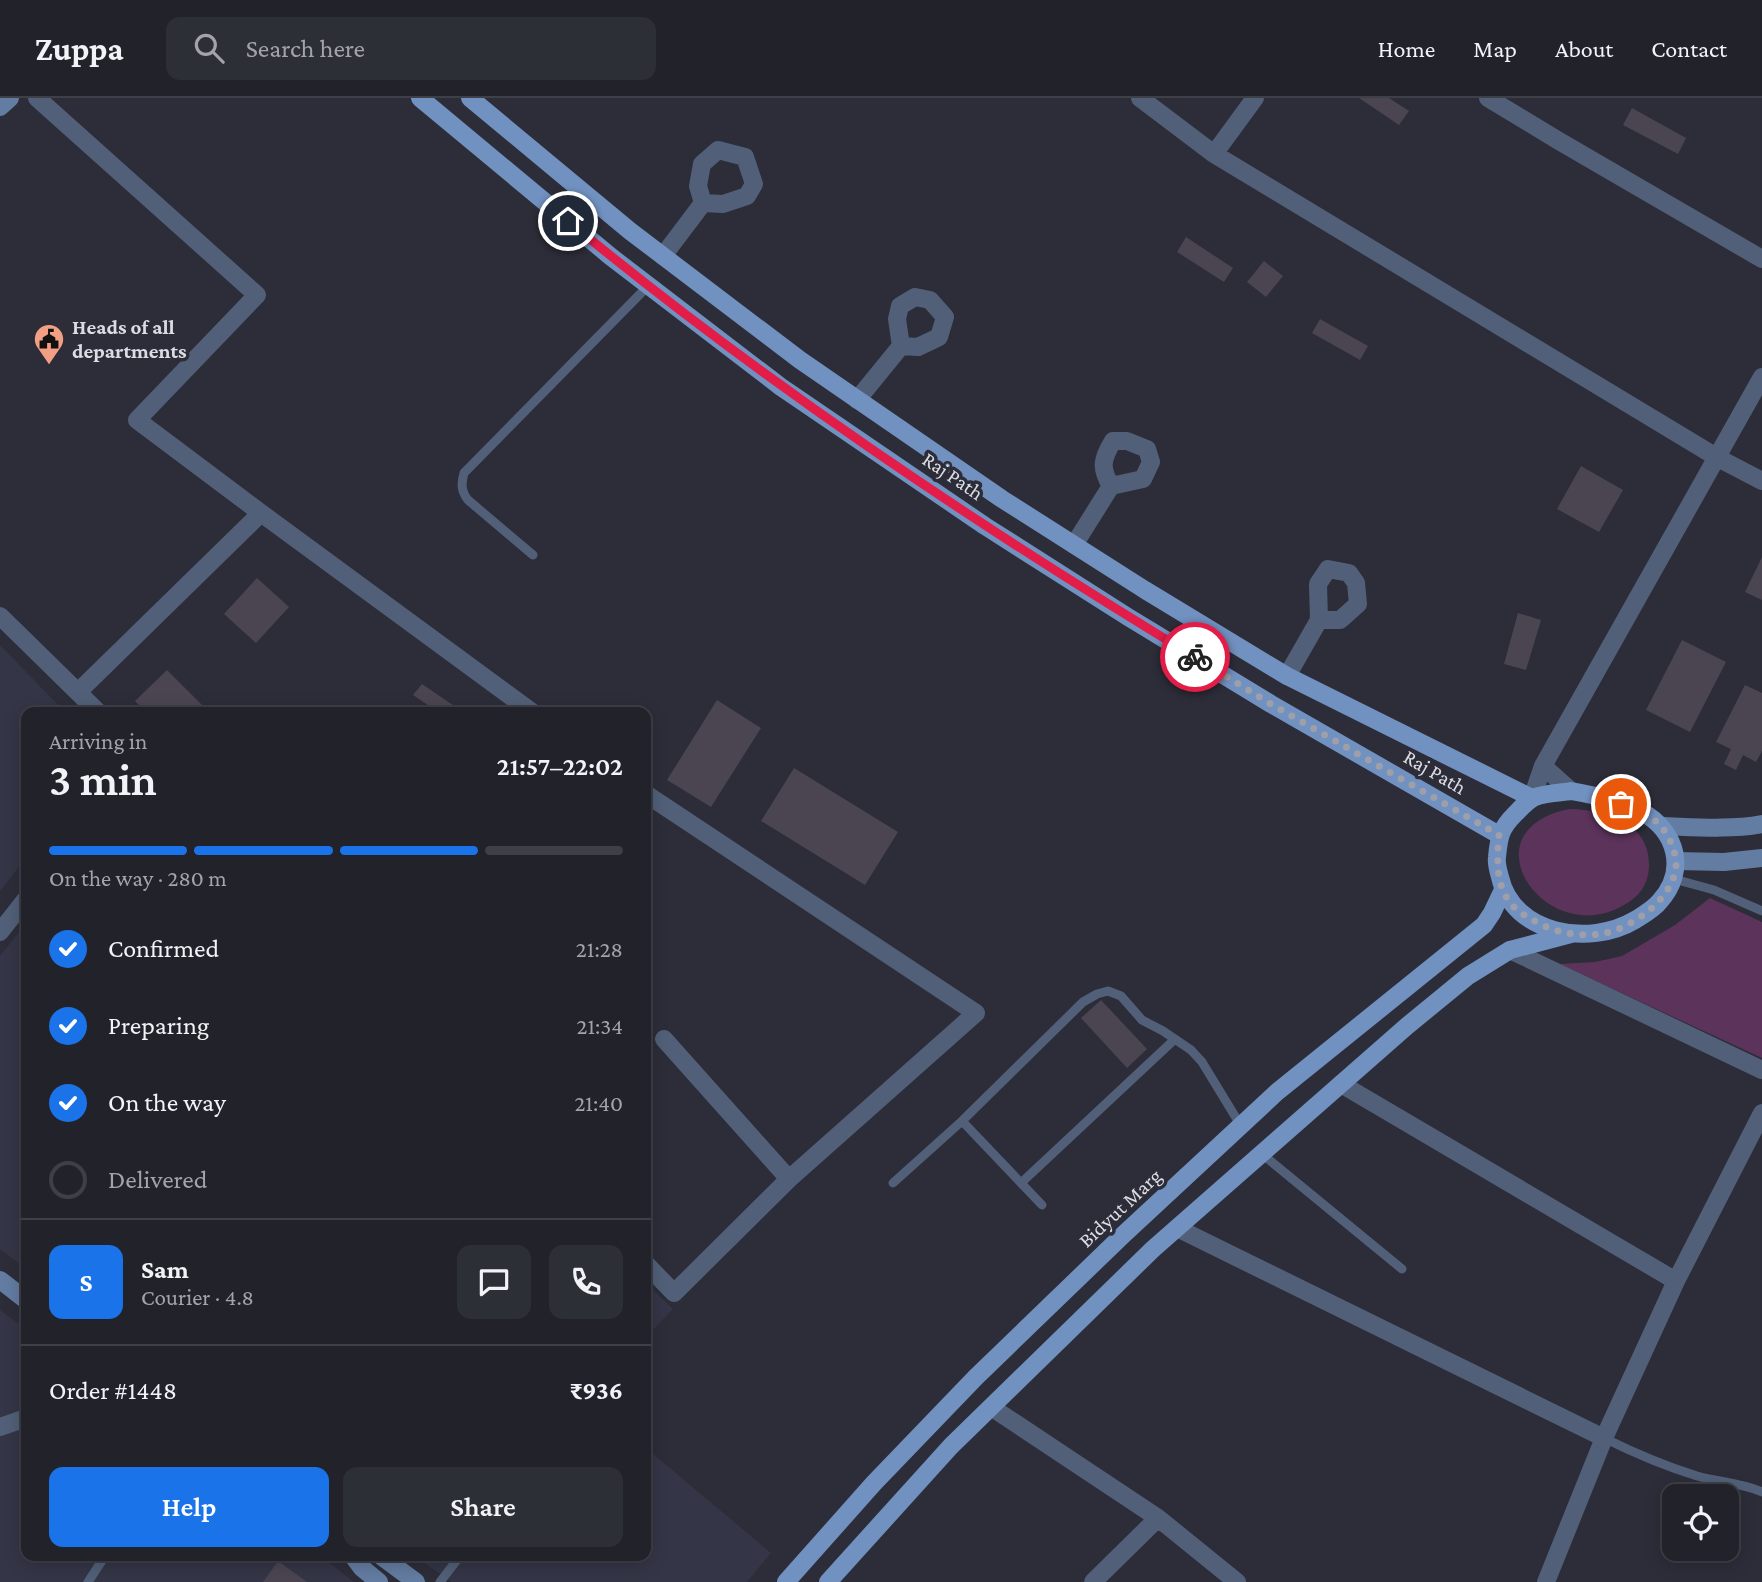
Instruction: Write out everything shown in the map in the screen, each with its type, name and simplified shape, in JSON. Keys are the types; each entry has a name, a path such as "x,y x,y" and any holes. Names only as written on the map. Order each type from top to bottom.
{"main road":[{"name":"Raj Path","path":"420,98 610,256 781,387 985,526 1128,617 1271,704 1499,835"},
{"name":"Raj Path","path":"470,98 630,231 800,360 1002,499 1287,676 1532,797"},
{"path":"1571,791 1599,796 1643,812 1661,827 1670,838 1675,870 1661,901 1643,915 1621,928 1602,934 1571,934 1542,927 1513,907 1503,890 1497,862 1499,835 1532,797 1571,791"},
{"name":"Bidyut Marg","path":"786,1582 874,1483 976,1377 1123,1235 1277,1092 1477,931 1492,913 1503,890"},
{"path":"828,1582 951,1446 1143,1259 1407,1026 1468,976 1510,950 1571,934"}],"street":[{"path":"0,107 10,98"},
{"path":"37,98 257,295 137,420 525,707"},
{"path":"1140,98 1214,154 1718,458 1762,481"},
{"path":"1214,154 1255,98"},
{"path":"1488,98 1762,259"},
{"path":"663,256 704,203"},
{"path":"858,400 901,345"},
{"path":"1532,797 1543,766 1762,377"},
{"path":"1074,545 1111,486"},
{"path":"78,692 261,513"},
{"path":"0,616 93,707"},
{"path":"1287,676 1319,620"},
{"path":"1543,766 1571,791"},
{"path":"651,797 976,1013 789,1179 674,1293 651,1269"},
{"path":"1661,827 1716,828 1762,824"},
{"path":"1675,870 1762,858"},
{"path":"0,932 21,905"},
{"path":"1510,950 1762,1070"},
{"path":"664,1039 789,1179"},
{"path":"1341,1084 1676,1281"},
{"path":"1546,1582 1604,1438 1676,1281 1762,1113"},
{"path":"1177,1228 1604,1438"},
{"path":"0,1280 21,1296"},
{"path":"992,1407 1158,1518 1237,1582"},
{"path":"0,1427 21,1420"},
{"path":"1093,1582 1158,1518"},
{"path":"356,1561 379,1582"},
{"path":"388,1561 416,1582"}],"lane":[{"path":"533,555 468,500 461,484 464,473 649,285"},
{"path":"1675,870 1762,911"},
{"path":"893,1183 962,1121 1083,1002 1108,990 1121,996 1142,1020 1191,1050 1202,1062 1241,1126"},
{"path":"1021,1184 1175,1038"},
{"path":"962,1121 1042,1205"},
{"path":"1262,1154 1402,1269"},
{"path":"1604,1438 1638,1455 1696,1475 1762,1492"},
{"path":"88,1582 102,1561"},
{"path":"440,1582 456,1561"}],"shaded area":[{"path":"0,645 60,707 21,707 21,864 0,891"},
{"path":"1569,809 1611,816 1634,829 1642,839 1648,852 1649,867 1645,885 1635,898 1624,905 1595,915 1568,912 1544,901 1527,882 1519,861 1522,840 1538,821"},
{"path":"1710,898 1762,922 1762,1058 1559,964 1595,962 1622,956 1675,925"},
{"path":"21,929 21,1265 0,1249 0,956"},
{"path":"651,1288 673,1309 651,1332"},
{"path":"0,1310 21,1325 21,1561 327,1561 354,1582 0,1582"},
{"path":"651,1452 771,1553 747,1582 451,1582 422,1561 651,1561"}],"building":[{"path":"1359,98 1389,98 1409,111 1399,125"},
{"path":"1632,108 1686,138 1678,154 1623,125"},
{"path":"1186,237 1233,268 1224,282 1177,252"},
{"path":"1264,261 1283,276 1266,297 1247,282"},
{"path":"1320,319 1368,346 1360,360 1312,333"},
{"path":"1581,466 1623,490 1599,532 1557,509"},
{"path":"1762,557 1762,600 1745,592"},
{"path":"257,578 289,607 256,643 224,614"},
{"path":"1518,613 1541,620 1526,670 1504,664"},
{"path":"1682,640 1726,662 1690,732 1646,710"},
{"path":"167,670 204,707 141,707 135,701"},
{"path":"422,684 456,707 431,707 413,695"},
{"path":"1745,685 1762,693 1762,751 1756,762 1743,755 1736,770 1724,764 1731,749 1716,742"},
{"path":"717,700 761,728 711,807 667,780"},
{"path":"794,768 898,832 865,885 761,821"},
{"path":"1101,1000 1147,1049 1127,1068 1081,1018"},
{"path":"278,1561 307,1582 263,1582"}],"way so far":[{"path":"1195,657 1271,704 1499,835 1497,862 1503,890 1513,907 1542,927 1571,934 1602,934 1621,928 1661,901 1674,879 1676,861 1670,838 1643,812 1621,804"}],"place":[{"name":"Heads of all departments","path":"49,366"}],"route":[{"path":"568,221 781,387 985,526 1195,657"}]}
